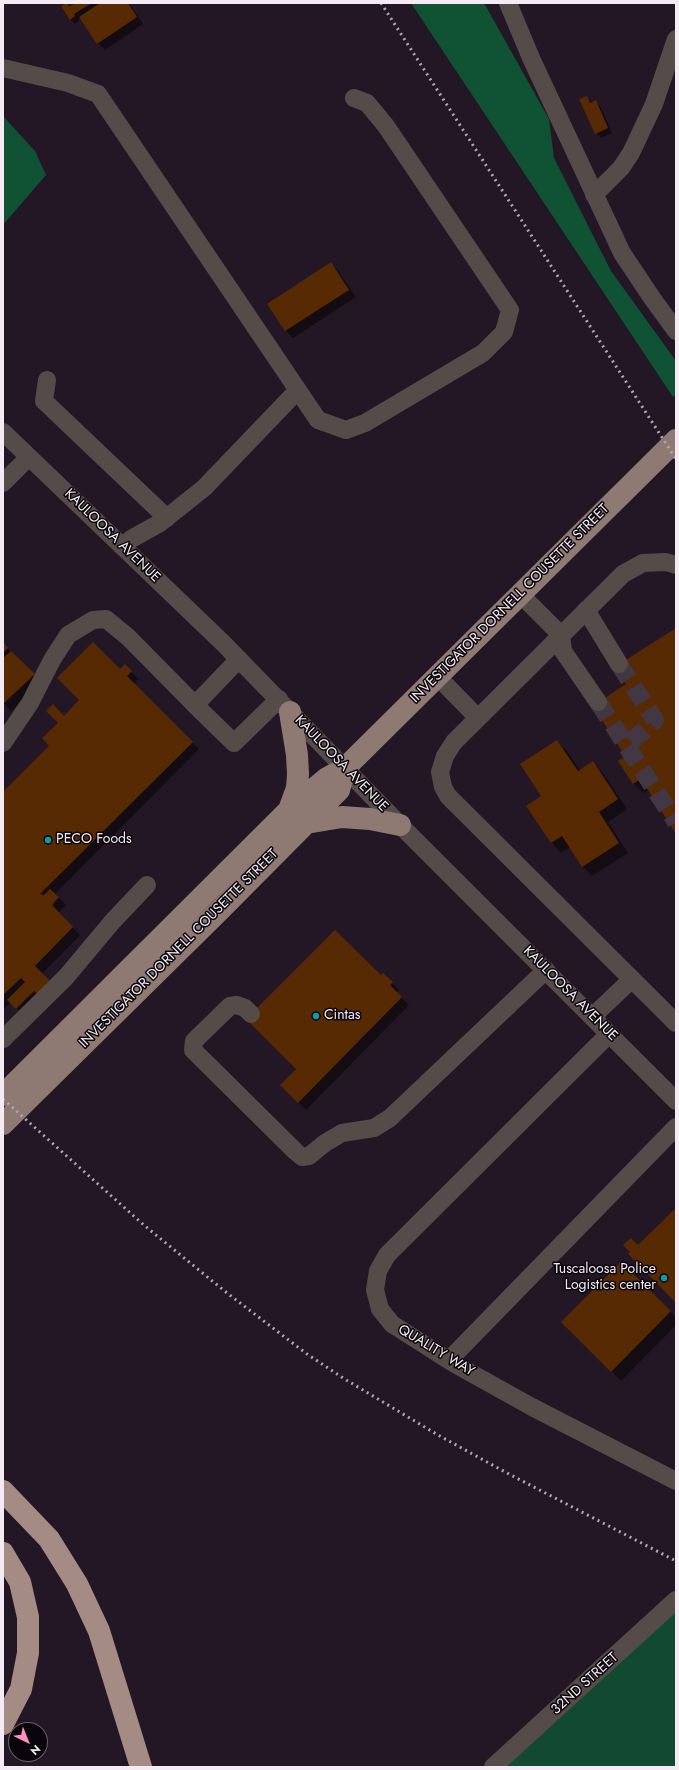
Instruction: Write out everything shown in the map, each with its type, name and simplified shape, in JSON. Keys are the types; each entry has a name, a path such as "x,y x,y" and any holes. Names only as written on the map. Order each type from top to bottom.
{"highway":[{"path":"3,1491 49,1538 77,1584 99,1631 141,1767"},
{"path":"3,1553 20,1582 28,1617 28,1654 21,1689 3,1724"}],"main road":[{"name":"INVESTIGATOR DORNELL COUSETTE STREET","path":"3,1124 109,1003 289,810 327,778 345,768 676,440"},
{"path":"284,706 297,755 298,774 297,788 289,810"},
{"name":"INVESTIGATOR DORNELL COUSETTE STREET","path":"3,1095 109,1003 220,910 339,790 345,768"},
{"path":"306,823 342,817 370,819 400,825"}],"street":[{"path":"508,3 530,58 622,252 676,331"},
{"path":"594,194 608,183 621,168 630,153 654,104 676,39"},
{"path":"3,68 68,83 98,94 318,420 346,430 365,423 483,353 504,332 510,310 386,126 367,103 354,98"},
{"path":"47,380 44,401 167,518"},
{"path":"123,547 131,539 167,518 204,488 298,390"},
{"name":"KAULOOSA AVENUE","path":"3,432 239,659 400,825 676,1101"},
{"path":"3,483 29,457"},
{"path":"676,565 666,562 643,563 624,574 454,742 445,756 440,772 443,787 448,796 676,1022"},
{"path":"520,594 561,636 563,651 598,702"},
{"path":"586,610 619,664"},
{"path":"3,743 30,703 52,660 68,636 93,620 106,619 128,637 234,743 284,706"},
{"path":"196,705 239,659"},
{"path":"437,676 478,718"},
{"path":"3,1039 66,977 112,922 147,885"},
{"path":"251,1014 245,1008 237,1005 230,1006 194,1041 193,1050 294,1151 302,1157 309,1156 325,1143 342,1133 374,1128 390,1118 546,970"},
{"path":"592,1017 632,979"},
{"name":"QUALITY WAY","path":"609,1034 478,1163 441,1203 387,1255 378,1271 375,1290 380,1309 392,1324 449,1360 532,1407 676,1481"},
{"path":"449,1360 676,1127"},
{"name":"32ND STREET","path":"493,1767 676,1600"}],"green space":[{"path":"411,3 484,3 549,119 554,158 611,271 676,361 676,394 673,397"},
{"path":"3,116 35,151 46,175 3,225"},
{"path":"676,1600 676,1767 495,1767"}],"building":[{"path":"67,3 69,7 76,3 92,3 74,14 75,16 70,20 61,6"},
{"path":"100,3 128,3 137,17 97,44 79,17"},
{"path":"587,96 590,103 596,100 608,128 595,134 579,99"},
{"path":"331,262 349,290 285,331 267,304"},
{"path":"676,628 676,834 641,779 633,784 618,761 625,756 593,706 626,684 615,667"},
{"path":"3,642 8,648 3,653"},
{"name":"PECO Foods","path":"93,642 120,669 125,664 132,671 127,676 193,742 40,894 44,895 50,889 59,897 52,905 73,927 35,966 51,982 38,995 34,991 16,1009 7,1000 25,982 21,978 3,995 3,792 49,746 42,738 58,723 46,711 53,704 64,716 79,700 57,678"},
{"path":"11,651 35,674 3,704 3,658"},
{"path":"557,740 578,771 593,761 618,799 599,812 619,843 582,867 562,836 551,843 526,806 541,796 520,764"},
{"name":"Cintas","path":"335,930 381,975 383,973 393,982 390,985 402,997 298,1103 280,1085 296,1069 246,1019"},
{"name":"Tuscaloosa Police Logistics center","path":"676,1208 676,1303 628,1254 630,1252 623,1245 631,1238 638,1245"},
{"path":"621,1262 671,1311 611,1372 561,1322"}],"tunnel":[{"path":"619,664 655,720 626,746"},
{"path":"598,702 676,822"}],"railway":[{"path":"381,3 676,459"},
{"path":"3,1099 145,1226 227,1293 307,1354 343,1378 438,1435 507,1473 676,1561"}],"place":[{"name":"PECO Foods","path":"48,840"},
{"name":"Cintas","path":"316,1016"},
{"name":"Tuscaloosa Police Logistics center","path":"664,1278"}]}
